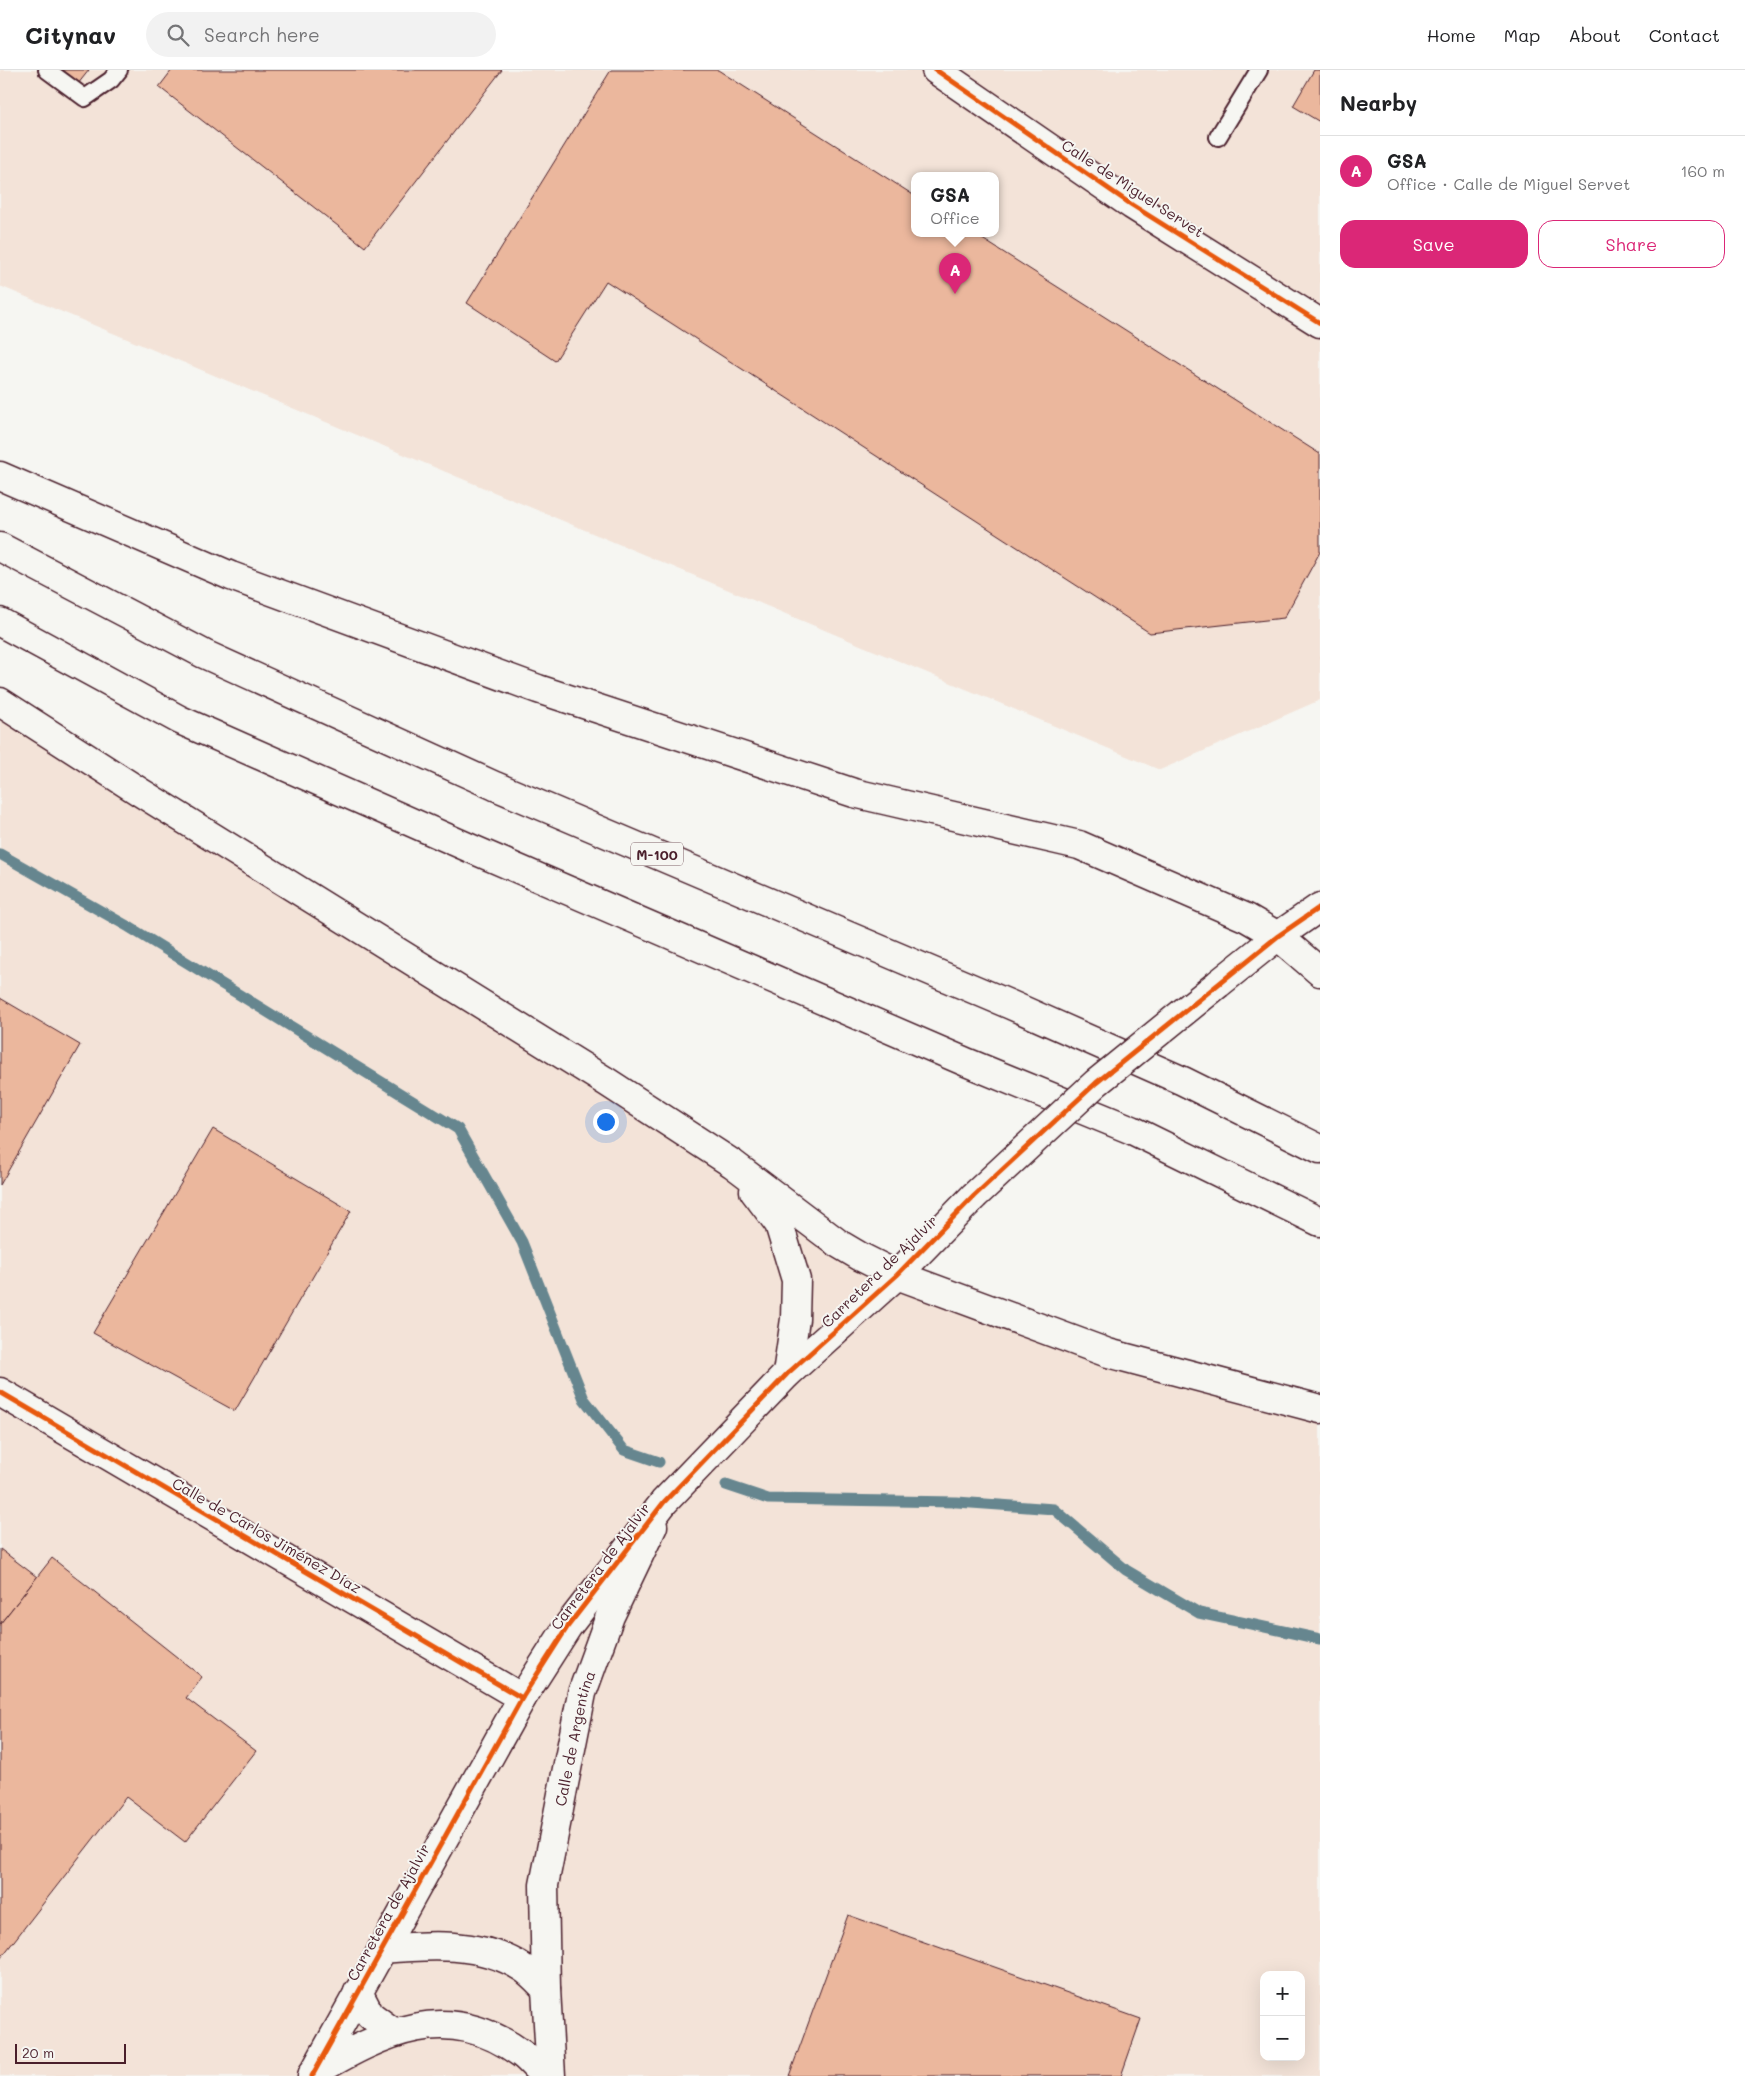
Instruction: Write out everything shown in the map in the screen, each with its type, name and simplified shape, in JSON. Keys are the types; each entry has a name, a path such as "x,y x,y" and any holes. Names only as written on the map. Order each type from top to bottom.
{"main road":[{"name":"Calle de Miguel Servet","path":"936,70 1132,205 1320,322"},
{"path":"0,476 231,576 538,689 854,793 1079,845 1247,918 1278,936 1320,972"},
{"name":"M-100","path":"0,547 204,654 495,786 1020,1009 1184,1081 1320,1150"},
{"path":"0,622 180,720 472,849 966,1062 1132,1130 1320,1222"},
{"path":"0,702 607,1082 733,1164 839,1244 897,1275 1108,1353 1320,1409"},
{"name":"Carretera de Ajalvir","path":"312,2075 522,1698 568,1626 664,1502 788,1374 897,1275 974,1196 1096,1082 1278,936 1320,907"},
{"path":"733,1164 779,1224 796,1280 795,1319 788,1374"},
{"name":"Calle de Carlos Jiménez Díaz","path":"0,1392 522,1698"},
{"name":"Calle de Argentina","path":"551,2076 546,1989 544,1884 582,1693 610,1616 664,1502"},
{"path":"382,1949 425,1945 452,1946 488,1952 523,1968 546,1989"},
{"path":"358,1992 370,2015 393,2032"},
{"path":"312,2075 350,2052 393,2032 421,2027 458,2025 488,2034 523,2055 544,2076"}],"lane":[{"path":"47,70 85,98 111,80 119,70"},
{"path":"1218,137 1259,70"}],"shaded area":[{"path":"0,70 1320,70 1320,700 1160,770 0,286"},
{"path":"0,702 861,1257 1320,1409 1320,2076 0,2076"}],"building":[{"path":"50,70 89,70 74,89"},
{"path":"172,70 502,70 365,247 159,87"},
{"path":"611,70 718,70 911,193 911,237 979,237 1320,454 1320,552 1284,618 1150,633 606,281 555,361 467,303"},
{"path":"1314,70 1320,70 1320,122 1293,106"},
{"path":"0,998 80,1045 0,1185"},
{"path":"213,1129 351,1211 235,1411 93,1333"},
{"path":"0,1549 37,1577 0,1624"},
{"path":"52,1558 202,1677 186,1698 256,1751 185,1842 126,1797 0,1959 0,1624"},
{"path":"848,1915 1141,2019 1121,2076 789,2076"}],"waterway":[{"path":"0,854 129,927 458,1129 522,1242 584,1399 624,1450 659,1462"},
{"path":"726,1485 768,1499 957,1502 1054,1509 1126,1570 1199,1613 1320,1639"}],"cycle path":[{"path":"936,70 1132,205 1320,323"},
{"path":"312,2076 522,1698 568,1626 664,1502 787,1374 897,1275 974,1196 1096,1083 1278,936 1320,907"},
{"path":"0,1392 522,1698"}],"place":[{"name":"GSA","path":"955,294"}]}
